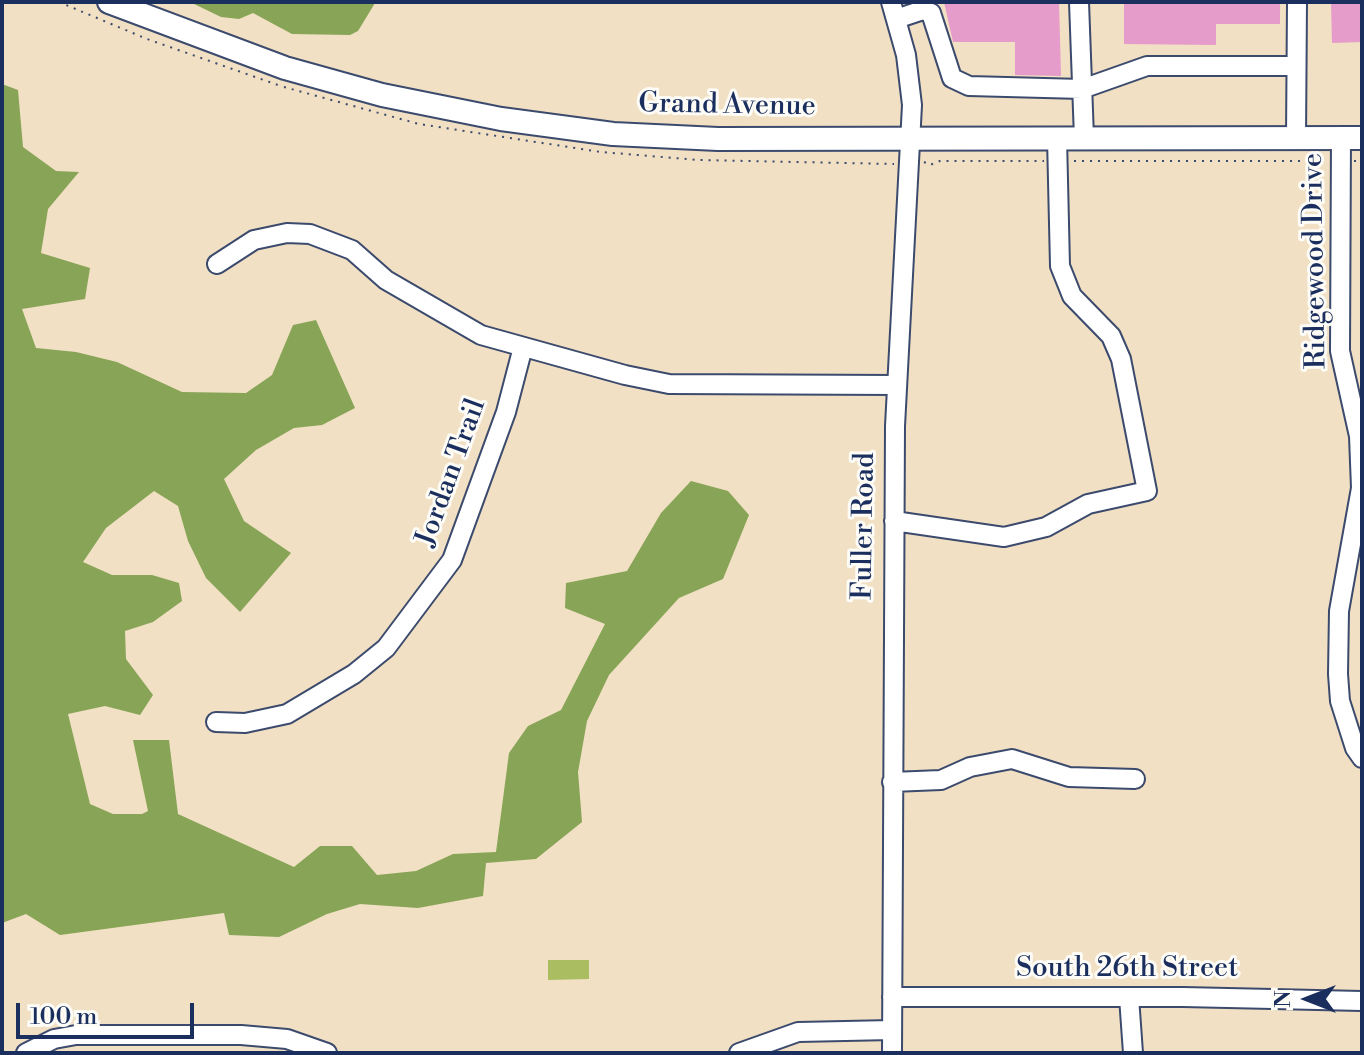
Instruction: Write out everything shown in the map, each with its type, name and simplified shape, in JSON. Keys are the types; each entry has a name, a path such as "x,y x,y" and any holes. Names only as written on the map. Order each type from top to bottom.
{"main road":[{"name":"Grand Avenue","path":"109,2 285,68 382,95 501,119 613,134 686,138 1351,138"}],"street":[{"path":"1079,2 1084,138"},
{"path":"1296,138 1297,2"},
{"name":"Fuller Road","path":"892,1053 894,521 897,385 910,138 910,77 894,10"},
{"path":"894,10 931,13 947,67 957,83 1033,90 1082,89 1147,66 1296,66"},
{"path":"894,521 1004,537 1046,527 1088,504 1147,491 1121,359 1111,336 1072,296 1060,266 1057,138"},
{"name":"Ridgewood Drive","path":"1351,138 1340,351 1359,436 1361,488 1339,611 1338,674 1340,701 1355,748 1362,758"},
{"path":"217,264 254,240 276,234 321,236 352,250 379,275 438,313 481,335 523,347 669,384 897,385"},
{"name":"Jordan Trail","path":"216,722 245,723 287,714 354,674 386,648 452,560 506,412 523,347"},
{"path":"892,782 941,780 970,767 1012,759 1069,777 1135,779"},
{"name":"South 26th Street","path":"892,997 1362,1001"},
{"path":"1129,997 1133,1053"},
{"path":"739,1053 798,1032 892,1030"},
{"path":"26,1053 54,1039 76,1035 241,1035 287,1039 327,1053"}],"path":[{"path":"926,162 930,165 940,161 1328,161"}],"green space":[{"path":"190,2 375,3 358,31 350,35 292,34 253,13 239,19 221,17"},
{"path":"2,84 18,90 23,147 56,171 79,172 48,209 41,253 90,268 85,299 22,309 36,348 76,352 117,362 182,392 246,393 272,375 293,325 316,320 355,408 322,425 294,428 256,450 224,479 244,521 291,553 240,612 206,578 188,541 178,506 154,491 106,528 83,562 112,575 152,575 179,583 182,601 153,622 125,631 126,659 153,695 140,715 105,706 68,714 90,804 113,814 142,814 148,811 133,740 169,740 178,814 294,867 320,846 352,846 377,875 416,871 453,854 496,852 509,753 528,726 561,710 605,624 565,608 566,583 627,571 661,513 691,481 728,491 749,515 723,579 679,598 609,675 587,721 578,772 582,822 536,859 486,863 483,896 418,908 360,904 327,914 279,937 229,935 224,913 60,935 26,914 2,923"},
{"path":"548,960 589,960 589,979 548,980"}],"building":[{"path":"944,2 1059,2 1061,76 1015,75 1015,42 953,42"},
{"path":"1124,2 1280,2 1280,24 1216,24 1216,45 1124,44"},
{"path":"1331,2 1362,2 1362,42 1332,43"}]}
